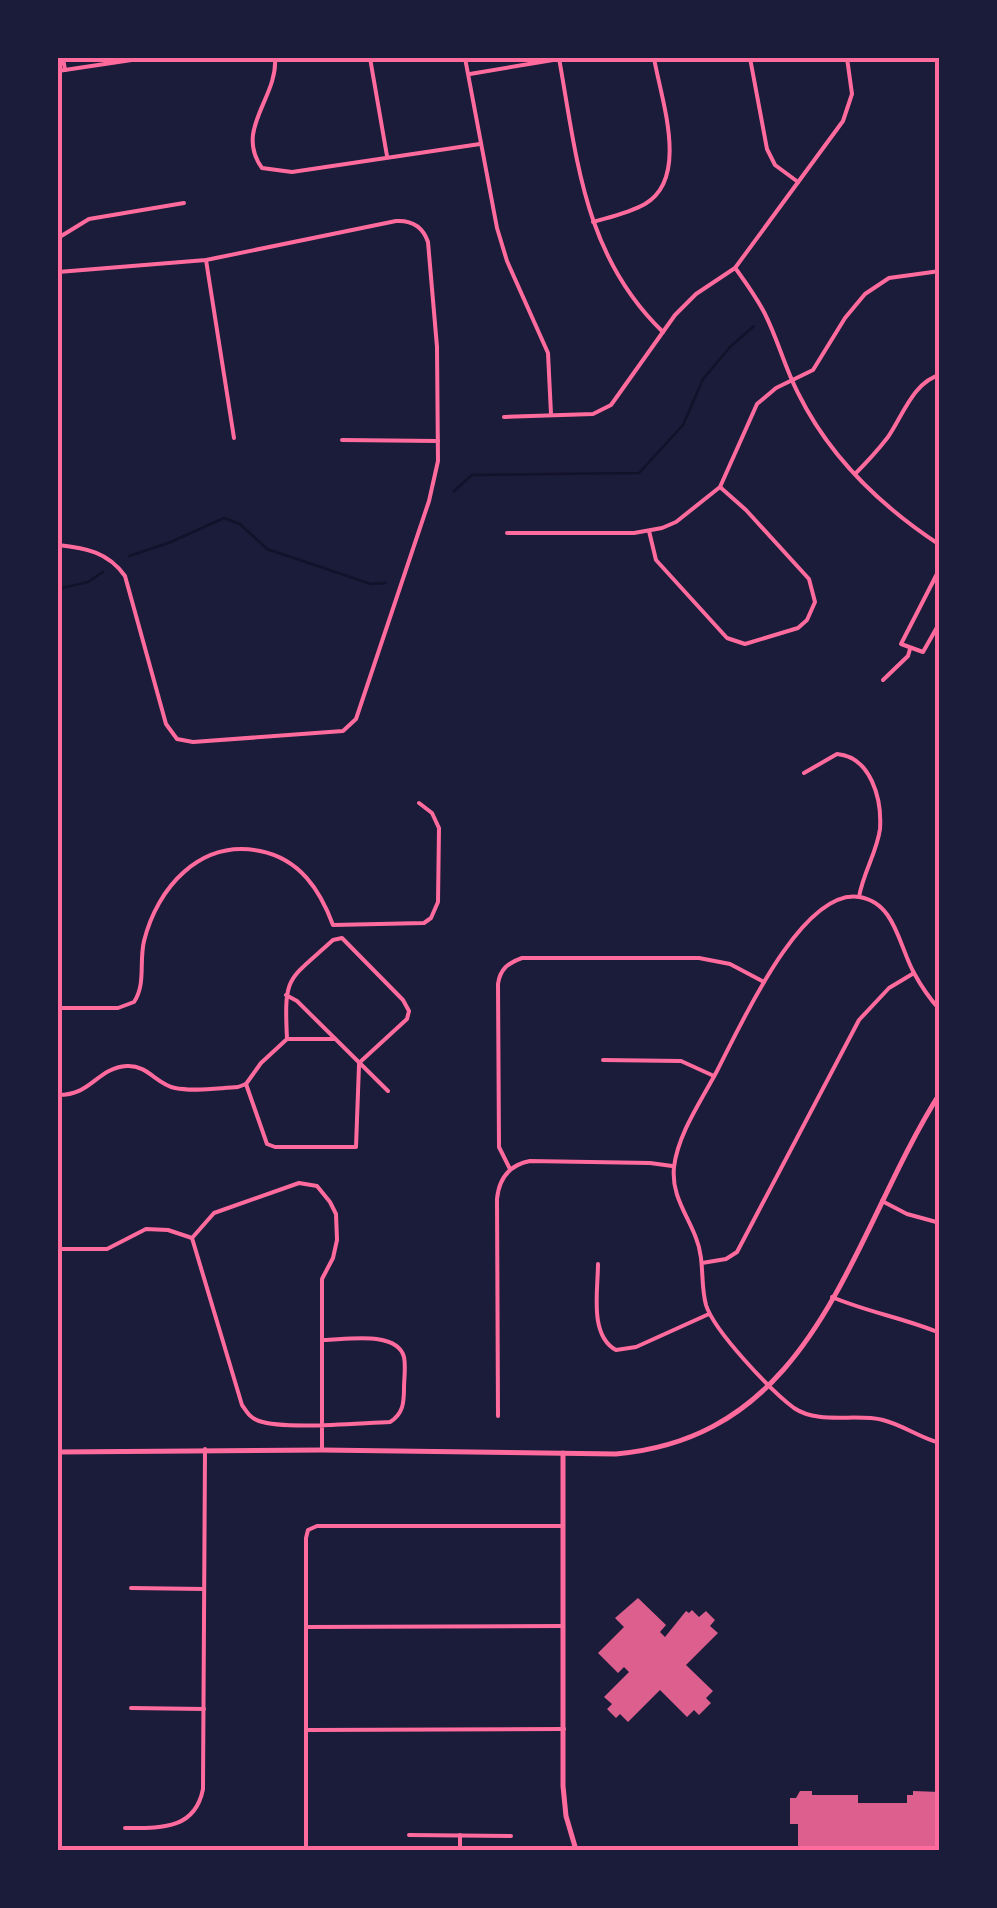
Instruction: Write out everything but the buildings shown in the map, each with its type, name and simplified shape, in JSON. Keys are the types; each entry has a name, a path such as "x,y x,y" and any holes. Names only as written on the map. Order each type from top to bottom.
{"street":[{"path":"63,58 65,70"},
{"path":"58,71 144,58"},
{"path":"275,58 273,85 252,130 254,156 262,168 292,172 480,144"},
{"path":"370,58 388,158"},
{"path":"465,58 489,197 507,262 548,352 551,415"},
{"path":"468,74 559,58 581,179 593,222 612,268 662,332"},
{"path":"593,222 647,202 660,191 669,172 671,152 654,58"},
{"path":"750,58 767,149 775,165 798,182"},
{"path":"504,417 593,414 611,405 688,301 735,268 848,112 852,94 847,58"},
{"path":"58,238 89,219 184,204"},
{"path":"58,272 206,260 402,221 422,230 428,249 438,347 438,460 429,501 356,719 348,728 331,734 193,742 177,739 166,724 125,576 96,552 58,545"},
{"path":"206,260 234,438"},
{"path":"735,268 766,316 792,381 819,429 855,474 910,525 940,545"},
{"path":"507,533 649,531 676,522 720,486 757,404 818,364 845,318 865,294 889,278 940,271"},
{"path":"855,474 886,438 918,390 932,377 940,376"},
{"path":"342,440 438,441"},
{"path":"649,531 656,560 727,638 744,644 798,628 810,615 815,597 809,578 720,486"},
{"path":"939,572 902,640 910,649 925,651 940,622"},
{"path":"883,680 908,656 910,649"},
{"path":"804,773 837,754 853,757 868,775 880,825 860,897"},
{"path":"58,1008 118,1008 134,1002 140,992 143,944 160,898 182,873 218,853 260,851 292,864 316,888 333,925 424,923 431,918 438,902 439,828 432,813 419,804"},
{"path":"940,1010 914,973 881,906 860,897 840,898 821,911 794,940 764,982 681,1140 674,1166 677,1198 695,1235 702,1263 709,1314 723,1335 795,1408 808,1414 883,1420 940,1443"},
{"path":"246,1084 267,1144 356,1147 359,1063 409,1011 404,1000 346,941 333,940 290,980 286,995 288,1038"},
{"path":"510,1169 499,1147 498,984 501,972 510,962 522,958 698,958 730,964 764,982"},
{"path":"702,1263 726,1260 737,1252 859,1020 889,988 914,973"},
{"path":"286,995 297,1001 388,1091"},
{"path":"246,1084 261,1063 288,1038 337,1040"},
{"path":"603,1060 681,1061 714,1076"},
{"path":"58,1095 81,1092 105,1073 124,1066 142,1067 162,1083 179,1089 246,1084"},
{"path":"58,1452 635,1452 690,1438 728,1418 772,1386 804,1346 940,1093"},
{"path":"931,1106 940,1111"},
{"path":"498,1416 497,1199 502,1180 510,1169 530,1161 674,1166"},
{"path":"192,1238 214,1213 307,1183 323,1193 336,1214 333,1258 322,1278 322,1450"},
{"path":"882,1201 940,1223"},
{"path":"58,1249 107,1249 146,1229 168,1230 192,1238"},
{"path":"192,1238 248,1415 275,1424 390,1422 399,1416 404,1396 404,1359 394,1344 386,1340 324,1340"},
{"path":"598,1264 599,1330 605,1342 616,1350 636,1347 709,1314"},
{"path":"832,1297 861,1310 910,1321 940,1333"},
{"path":"126,1828 180,1824 196,1810 203,1789 205,1449"},
{"path":"563,1453 564,1801 576,1850"},
{"path":"306,1850 308,1530 316,1526 563,1526"},
{"path":"131,1588 204,1589"},
{"path":"306,1628 564,1626"},
{"path":"131,1708 204,1709"},
{"path":"308,1730 564,1729"},
{"path":"409,1835 511,1836"},
{"path":"460,1836 460,1850"}],"waterway":[{"path":"454,491 472,475 639,473 683,425 703,379 754,326"},
{"path":"129,556 224,518 240,524 267,549 371,584 386,583"},
{"path":"58,589 88,582 103,572"}]}
